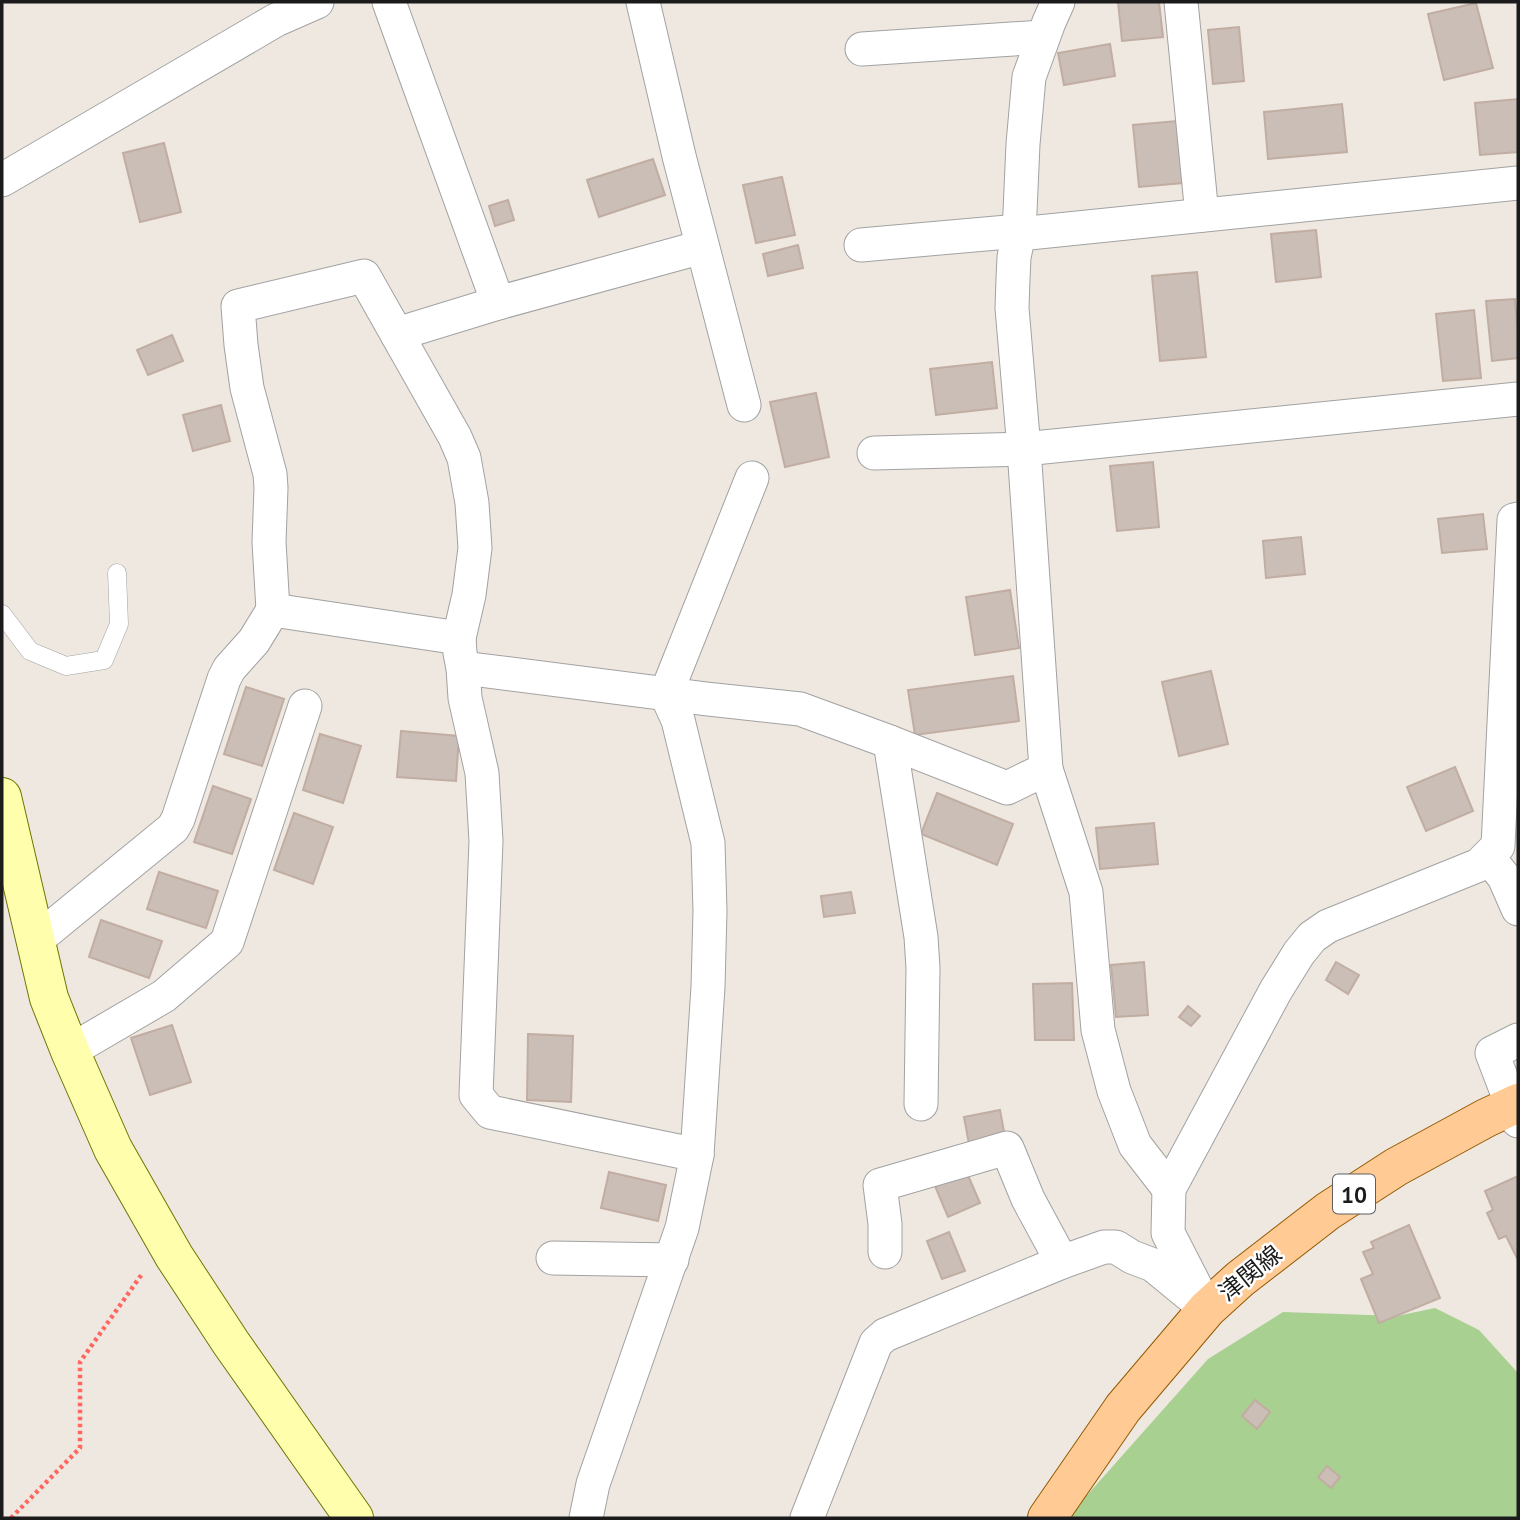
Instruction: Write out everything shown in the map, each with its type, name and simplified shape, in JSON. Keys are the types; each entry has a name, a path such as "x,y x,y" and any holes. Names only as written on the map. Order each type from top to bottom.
{"main road":[{"name":"津関線","path":"1047,1518 1123,1408 1207,1310 1240,1279 1328,1211 1396,1167 1486,1118 1516,1110"}],"street":[{"path":"2,180 276,20 317,2"},
{"path":"389,2 498,303"},
{"path":"643,2 702,247 744,405"},
{"path":"1058,2 1029,77 1012,308 1046,769 1086,892 1098,1030 1114,1091 1135,1144 1169,1189"},
{"path":"1190,3 1202,215"},
{"path":"862,49 1043,37"},
{"path":"861,244 1019,233 1518,183"},
{"path":"397,334 498,303 702,247"},
{"path":"35,941 173,828 229,669 254,641 273,610 269,542 270,474 247,388 238,306 364,276 455,437 464,458 472,503 475,548 461,653 465,698 482,774 486,841 476,1095 490,1112 697,1155"},
{"path":"874,453 1024,449 1518,399"},
{"path":"586,1518 593,1484 682,1228 697,1155 708,987 708,843 678,720 666,694 752,478"},
{"path":"1207,1310 1168,1233 1169,1189 1276,990 1299,953 1312,937 1328,926 1479,866 1498,846 1514,520 1518,519"},
{"path":"273,610 461,653 666,694 800,709 1007,788 1046,769"},
{"path":"70,1051 164,996 228,942 305,706"},
{"path":"890,742 923,957 921,1104"},
{"path":"2,797 49,998 113,1149 165,1241 231,1343 354,1518"},
{"path":"1488,857 1504,877 1518,909"},
{"path":"1516,1110 1492,1053 1518,1040"},
{"path":"885,1252 880,1185 1007,1148 1028,1199 1062,1262"},
{"path":"807,1518 876,1343 885,1335 1104,1247 1116,1247 1153,1265 1207,1310"},
{"path":"553,1258 672,1260"}],"lane":[{"path":"2,614 30,650 66,666 104,660 119,624 117,573"}],"path":[{"path":"11,1518 80,1448 80,1362 165,1241"}],"green space":[{"path":"1435,1308 1479,1330 1518,1373 1518,1518 1070,1518 1073,1511 1208,1359 1283,1312 1397,1316"}],"building":[{"path":"1118,2 1159,2 1163,37 1122,41"},
{"path":"1476,3 1493,68 1444,80 1428,14"},
{"path":"1239,27 1244,81 1213,84 1208,30"},
{"path":"1110,44 1115,76 1064,85 1058,53"},
{"path":"1518,99 1518,152 1480,155 1475,103"},
{"path":"1342,104 1347,152 1268,159 1264,112"},
{"path":"1177,121 1183,183 1139,187 1133,125"},
{"path":"164,143 181,212 140,222 123,153"},
{"path":"653,159 665,195 599,217 587,180"},
{"path":"782,177 795,235 756,243 743,185"},
{"path":"508,200 514,220 495,226 489,206"},
{"path":"1316,230 1321,277 1276,282 1271,234"},
{"path":"798,245 803,268 768,276 763,254"},
{"path":"1197,272 1206,357 1160,361 1152,276"},
{"path":"1515,299 1518,358 1492,361 1486,301"},
{"path":"1474,310 1481,378 1443,381 1436,314"},
{"path":"172,335 183,361 148,375 137,350"},
{"path":"992,362 997,408 936,415 930,369"},
{"path":"816,393 829,457 785,467 770,402"},
{"path":"221,405 230,441 193,451 183,415"},
{"path":"1153,462 1159,527 1117,531 1110,466"},
{"path":"1483,514 1487,549 1442,553 1438,519"},
{"path":"1301,537 1305,574 1266,578 1263,541"},
{"path":"1010,590 1019,648 975,655 966,597"},
{"path":"1211,671 1228,744 1179,756 1162,682"},
{"path":"1013,676 1019,721 915,735 908,690"},
{"path":"246,687 284,699 262,766 224,754"},
{"path":"401,731 459,736 456,781 397,777"},
{"path":"320,734 361,746 343,803 303,790"},
{"path":"1455,767 1473,811 1426,831 1407,787"},
{"path":"213,786 251,799 232,854 194,842"},
{"path":"937,793 1013,824 997,865 921,834"},
{"path":"294,813 333,827 313,884 274,870"},
{"path":"1154,823 1158,864 1100,869 1096,828"},
{"path":"159,872 218,891 206,928 147,909"},
{"path":"851,892 855,913 824,917 821,896"},
{"path":"101,920 162,941 149,978 89,957"},
{"path":"1144,962 1148,1015 1116,1017 1111,965"},
{"path":"1336,962 1359,975 1348,994 1326,980"},
{"path":"1072,983 1074,1040 1035,1040 1033,984"},
{"path":"1188,1006 1200,1016 1191,1026 1179,1017"},
{"path":"172,1025 191,1082 150,1095 131,1038"},
{"path":"528,1034 573,1036 571,1102 527,1100"},
{"path":"1000,1110 1005,1137 969,1144 964,1117"},
{"path":"609,1172 666,1185 658,1221 601,1208"},
{"path":"967,1173 980,1203 948,1217 935,1186"},
{"path":"1518,1176 1517,1258 1506,1236 1499,1239 1487,1213 1493,1210 1485,1191"},
{"path":"1409,1225 1440,1298 1379,1323 1361,1279 1373,1274 1363,1252 1374,1248 1371,1242"},
{"path":"949,1232 965,1271 942,1279 927,1241"},
{"path":"1255,1400 1270,1412 1257,1429 1242,1416"},
{"path":"1327,1466 1340,1477 1331,1488 1318,1477"}]}
